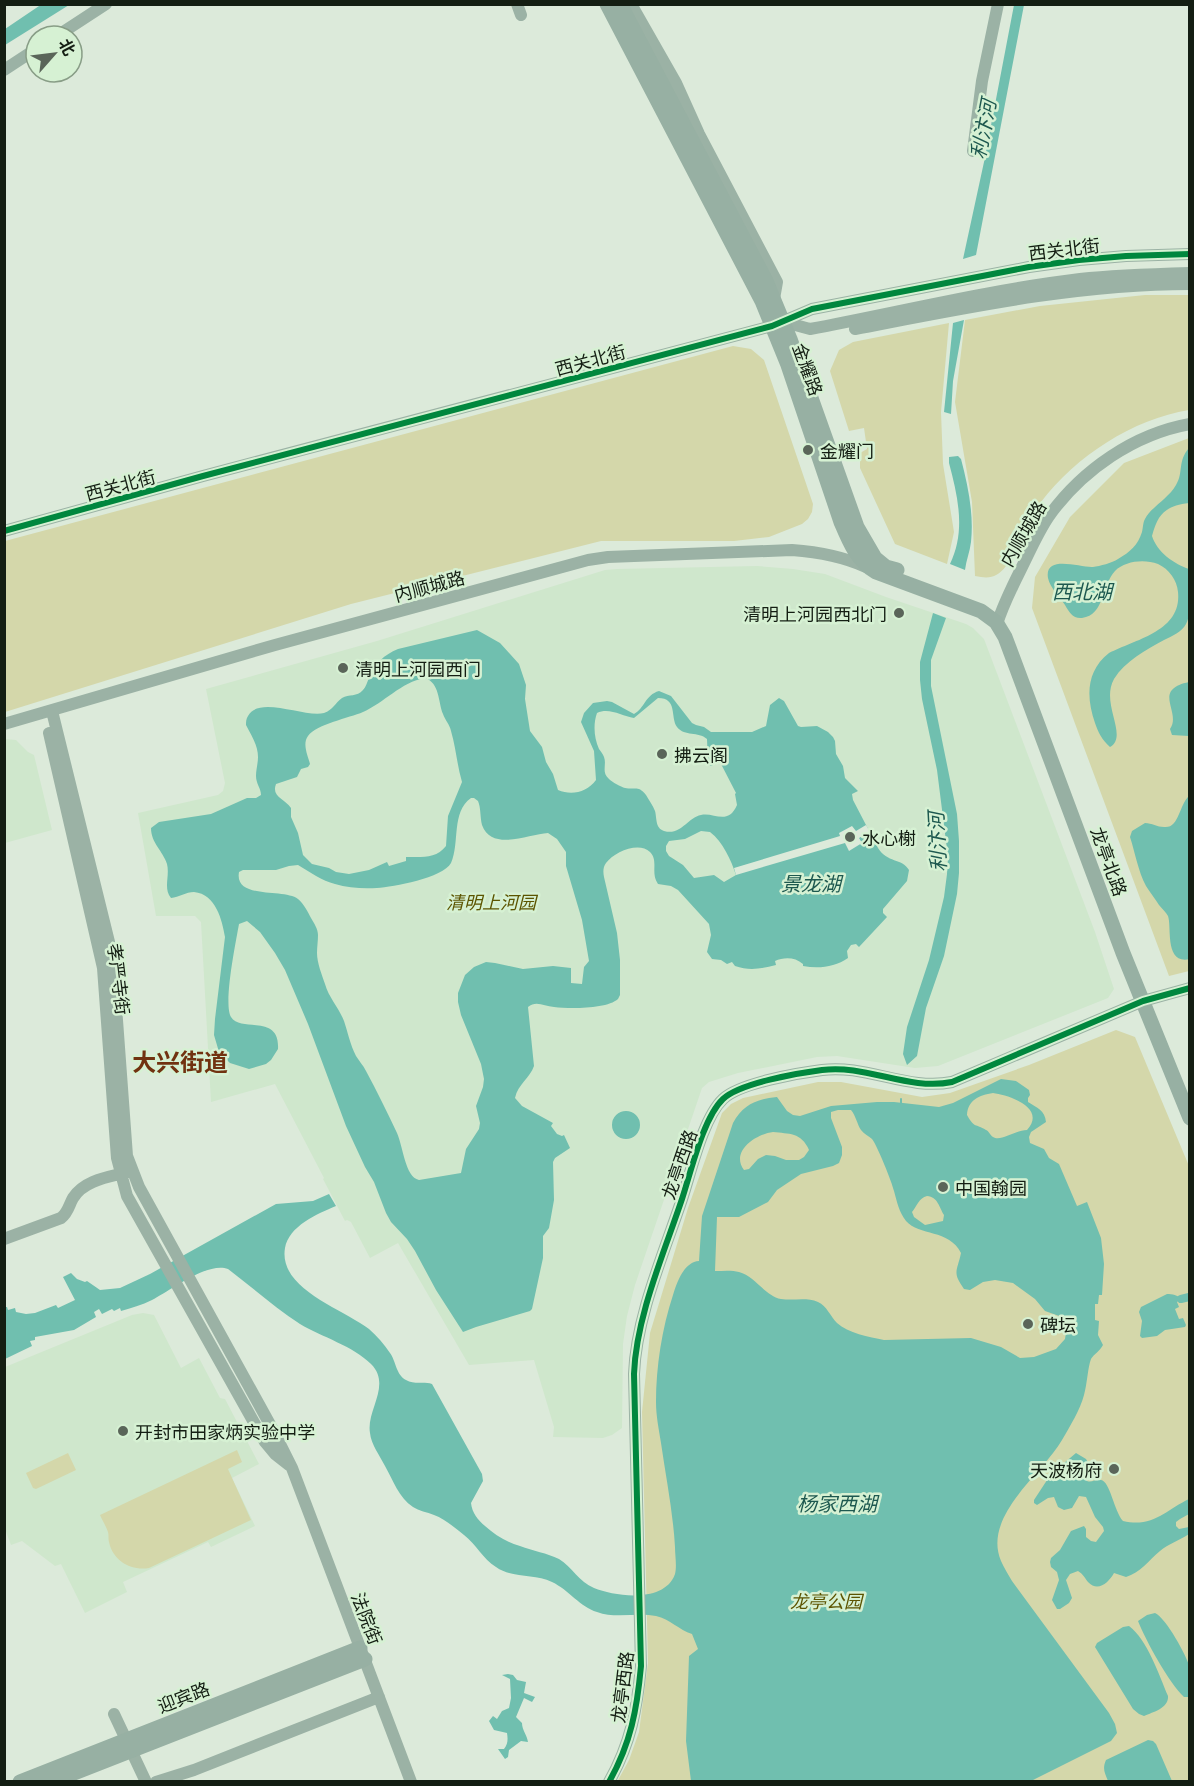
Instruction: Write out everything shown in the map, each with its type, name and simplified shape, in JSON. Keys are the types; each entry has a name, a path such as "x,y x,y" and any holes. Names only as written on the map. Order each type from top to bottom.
{"main road":[{"name":"金耀路","path":"607,4 758,292 778,324 852,516 875,558 886,567 985,603 996,619"},
{"name":"金耀路","path":"620,4 774,299 788,365 851,546 870,569 981,611 996,619"},
{"name":"龙亭北路","path":"996,619 1008,625 1017,642 1127,939 1190,1118"},
{"name":"龙亭北路","path":"1147,1000 1190,1095"},
{"name":"迎宾路","path":"20,1782 130,1744 362,1653"},
{"name":"迎宾路","path":"51,1782 130,1744"}],"street":[{"path":"75,24 106,4"},
{"path":"631,4 676,83 699,134 777,282 774,299"},
{"path":"973,151 982,81 998,4"},
{"path":"4,70 24,57"},
{"name":"西关北街","path":"4,531 778,324 812,309 1029,267 1126,256 1190,254"},
{"name":"西关北街","path":"778,324 810,329 1056,282 1127,275 1190,273"},
{"path":"819,327 831,333 1086,289 1128,285 1190,284"},
{"name":"内顺城路","path":"996,619 1038,533 1063,498 1106,460 1122,450 1165,430 1190,423"},
{"name":"内顺城路","path":"4,724 275,645 597,558 792,550 841,556 870,569"},
{"name":"孝严寺街","path":"48,712 109,942 116,993 126,1142 127,1196 155,1246"},
{"name":"龙亭西路","path":"609,1782 624,1753 636,1712 641,1666 634,1374 636,1348 644,1313 705,1128 720,1102 731,1093 749,1085 823,1070 852,1070 925,1085 952,1082 1147,1000 1190,988"},
{"path":"4,1239 61,1218 79,1190 98,1180 126,1173"},
{"name":"孝严寺街","path":"126,1173 139,1187 168,1241"},
{"name":"法院街","path":"168,1241 292,1468 411,1782"},
{"name":"法院街","path":"155,1246 265,1442 292,1468"},
{"path":"156,1782 194,1770 379,1697"},
{"path":"114,1714 146,1782"}],"shaded area":[{"name":"清明上河园","path":"757,566 825,574 966,624 984,639 1095,932 1114,989 1108,998 938,1066 915,1068 837,1056 817,1057 738,1073 709,1082 702,1088 635,1285 627,1316 623,1344 622,1428 603,1438 553,1437 554,1427 534,1360 469,1365 398,1243 370,1258 351,1222 345,1221 275,1084 211,1102 201,922 195,916 156,916 138,813 218,795 223,791 225,783 206,689 377,641 605,570"},
{"path":"5,739 16,740 34,755 52,830 5,843"},
{"name":"开封市田家炳实验中学","path":"143,1313 154,1315 181,1368 199,1358 220,1398 225,1399 259,1464 232,1478 255,1526 211,1547 208,1542 123,1582 127,1592 85,1613 61,1564 55,1566 22,1541 11,1545 5,1529 5,1367 132,1315"}],"green space":[{"path":"1145,295 1189,295 1189,410 1147,422 1107,442 1088,455 1055,485 1041,502 1026,525 1003,570 992,577 975,576 972,502 955,402 965,320 1040,306"},
{"path":"949,323 941,412 943,464 954,532 947,564 895,544 860,468 860,453 867,449 864,428 849,431 830,371 839,350 853,342"},
{"path":"733,346 751,349 764,360 813,504 812,512 802,524 769,537 734,541 601,541 351,604 5,712 5,541"},
{"path":"1189,438 1189,971 1169,976 1032,608 1035,577 1070,517 1124,463"},
{"name":"龙亭公园","path":"1116,1030 1135,1037 1189,1166 1189,1781 617,1782 629,1760 639,1732 648,1663 642,1412 650,1333 688,1208 722,1113 731,1104 743,1098 818,1082 841,1082 922,1097 950,1093 1029,1065"},
{"path":"237,1450 242,1462 228,1469 251,1520 149,1568 129,1566 114,1555 108,1532 100,1515"},
{"path":"68,1453 76,1470 36,1489 33,1488 26,1473"}],"water":[{"path":"42,4 69,5 39,24 24,24 24,33 5,45 5,29"},
{"path":"1014,5 1024,5 976,255 963,259 984,162"},
{"path":"964,320 953,381 951,414 944,412 953,323"},
{"name":"西北湖","path":"1189,448 1189,503 1174,506 1164,512 1152,536 1154,542 1167,557 1189,569 1190,612 1184,627 1179,632 1136,656 1114,679 1110,699 1117,735 1110,747 1099,733 1092,713 1089,694 1092,676 1101,660 1109,653 1144,638 1165,625 1173,616 1177,605 1176,583 1169,572 1158,564 1141,561 1129,563 1115,571 1095,611 1089,616 1079,618 1070,612 1053,589 1049,582 1048,571 1057,564 1093,567 1102,565 1130,551 1140,537 1148,515 1176,485 1183,458"},
{"path":"958,456 961,459 966,479 972,521 971,542 965,570 950,564 958,539 959,514 949,457"},
{"path":"933,613 946,618 931,660 931,686 957,814 959,873 944,956 926,1008 917,1056 907,1065 903,1054 907,1027 929,960 944,897 948,857 937,770 920,680 920,662"},
{"name":"景龙湖","path":"477,630 500,643 519,664 526,685 525,699 530,731 542,747 558,790 569,793 584,790 596,780 594,751 581,722 584,713 593,703 612,702 634,714 651,695 659,691 671,696 692,723 711,732 752,732 766,726 770,705 779,698 784,701 798,726 817,726 833,737 836,754 843,766 845,778 858,791 852,794 853,800 878,848 886,856 906,866 909,870 907,881 883,909 887,917 859,947 856,944 851,945 847,951 848,958 832,965 815,967 803,966 797,960 786,958 775,961 776,965 750,969 740,968 732,962 727,964 721,960 712,959 707,952 711,935 709,924 678,890 671,886 658,884 654,859 650,852 640,848 627,849 606,863 603,873 617,933 620,960 618,999 606,1005 588,1008 561,1008 537,1004 528,1007 534,1066 515,1098 522,1106 553,1123 551,1126 557,1134 564,1135 570,1148 555,1158 553,1162 554,1200 549,1228 543,1236 543,1258 532,1309 463,1332 436,1290 415,1251 386,1213 374,1182 346,1126 285,970 260,932 247,921 239,924 231,972 229,1010 231,1017 236,1021 267,1027 273,1031 277,1038 278,1049 266,1064 249,1069 230,1063 219,1052 214,1035 225,937 222,923 213,903 202,894 191,892 171,898 167,891 167,864 155,843 151,828 159,822 211,814 247,798 256,798 261,795 256,779 258,753 246,725 248,716 254,710 262,707 316,714 327,712 342,698 361,692 377,664 398,649","holes":["425,678 430,680 436,688 450,729 462,782 448,816 446,846 433,855 406,857 406,861 389,866 387,862 369,870 349,874 312,864 303,855 298,833 291,817 291,808 275,792 276,784 297,777 301,769 308,767 310,764 306,739 312,732 363,712 416,680","658,698 668,701 675,723 680,730 707,739 708,764 711,766 720,762 736,793 737,805 733,811 725,817 701,815 675,831 661,830 654,809 646,795 639,789 621,787 607,776 604,757 596,740 597,713 611,711 634,718","471,798 478,801 482,825 494,838 512,840 548,833 557,839 566,852 566,866 582,920 589,961 584,967 582,984 571,983 571,968 553,966 523,969 486,962 474,967 465,975 458,993 458,1002 481,1064 484,1079 476,1106 479,1129 466,1149 461,1173 419,1180 414,1178 407,1167 397,1133 364,1067 356,1056 344,1021 327,989 318,961 318,935 315,924 298,899 282,894 252,890 240,881 239,872 276,870 298,865 330,883 345,886 372,888 417,881 438,873 451,863 458,819 465,804","701,831 710,832 726,852 736,875 724,882 714,875 694,878 666,851 669,841 685,839"]},
{"path":"1189,682 1189,736 1172,735 1170,729 1173,716 1169,696 1172,690"},
{"path":"1189,796 1190,959 1182,959 1173,951 1168,916 1146,886 1130,837 1132,831 1145,823 1169,827 1176,820"},
{"name":"杨家西湖","path":"1001,1079 1016,1081 1029,1090 1028,1102 1042,1112 1046,1122 1031,1132 1030,1143 1044,1149 1049,1158 1059,1164 1077,1206 1087,1202 1101,1238 1104,1264 1102,1295 1099,1295 1098,1304 1095,1304 1095,1320 1099,1321 1098,1335 1103,1345 1091,1359 1082,1401 1062,1440 1007,1512 1000,1528 997,1544 1001,1561 1012,1581 1109,1713 1117,1733 1111,1741 1031,1781 691,1781 686,1741 689,1656 698,1649 692,1634 656,1616 612,1615 591,1610 552,1582 503,1571 491,1564 468,1539 450,1524 408,1503 397,1488 371,1437 371,1415 377,1398 379,1380 371,1364 346,1347 300,1324 228,1269 210,1269 200,1273 133,1308 121,1311 120,1308 114,1311 112,1309 102,1314 99,1309 94,1312 96,1317 74,1330 35,1337 35,1340 30,1341 32,1346 5,1359 5,1307 8,1310 15,1308 16,1312 26,1314 56,1305 58,1308 75,1300 63,1277 71,1273 77,1279 87,1281 100,1290 120,1288 150,1274 276,1204 313,1201 329,1194 336,1206 305,1222 292,1233 288,1240 285,1248 286,1262 292,1275 315,1296 358,1321 375,1334 390,1353 403,1378 412,1382 432,1384 482,1474 483,1481 471,1503 482,1524 505,1540 559,1559 594,1588 615,1594 651,1594 670,1583 676,1568 673,1521 656,1412 660,1348 669,1308 679,1279 689,1265 699,1261 702,1216 733,1123 751,1104 777,1097 787,1111 800,1116 831,1106 877,1102 939,1107 953,1103","holes":["988,1094 1008,1097 1024,1104 1032,1115 1032,1122 1027,1130 996,1138 974,1124 967,1115 968,1110 975,1099","851,1110 861,1130 872,1139 906,1221 918,1229 942,1236 956,1245 961,1253 957,1275 964,1289 970,1290 983,1282 995,1280 1013,1283 1035,1299 1045,1311 1062,1317 1067,1326 1065,1339 1056,1349 1034,1357 1020,1358 1001,1347 971,1338 884,1340 853,1332 842,1326 818,1302 781,1299 770,1294 745,1274 715,1271 717,1217 739,1217 768,1202 777,1190 801,1174 839,1163 842,1147 831,1112","766,1133 794,1135 802,1140 809,1150 799,1160 786,1160 766,1155 758,1159 749,1169 744,1170 740,1156 743,1150 753,1140","924,1197 936,1200 944,1215 943,1221 925,1225 914,1217 912,1212"]},
{"path":"626,1111 636,1115 640,1125 636,1135 626,1139 616,1135 612,1125 616,1115"},
{"path":"1167,1294 1181,1299 1177,1302 1179,1307 1175,1309 1179,1319 1183,1318 1185,1327 1165,1330 1157,1336 1142,1338 1140,1336 1142,1321 1139,1312 1141,1307"},
{"path":"1076,1453 1086,1459 1091,1468 1085,1476 1087,1481 1101,1480 1107,1485 1123,1521 1134,1523 1151,1520 1189,1499 1189,1514 1176,1522 1176,1526 1179,1529 1189,1527 1189,1534 1163,1549 1136,1573 1126,1577 1114,1573 1103,1585 1092,1585 1078,1571 1070,1574 1066,1580 1072,1598 1069,1603 1057,1609 1052,1600 1059,1580 1057,1572 1051,1567 1051,1558 1060,1550 1071,1531 1084,1526 1086,1537 1096,1542 1104,1531 1086,1497 1079,1496 1072,1508 1064,1510 1058,1507 1054,1497 1037,1505 1034,1503 1051,1474"},
{"path":"1155,1613 1170,1629 1188,1662 1190,1668 1189,1697 1184,1697 1178,1691 1165,1672 1138,1621"},
{"path":"1129,1626 1147,1648 1168,1696 1163,1707 1144,1716 1133,1709 1095,1647 1097,1643 1123,1627"},
{"path":"502,1675 513,1675 517,1680 526,1682 524,1693 535,1697 532,1702 524,1698 516,1717 522,1723 528,1742 521,1741 509,1750 508,1757 505,1759 498,1749 504,1749 507,1733 494,1730 489,1721 493,1716 497,1719 502,1711 509,1708 510,1679"},
{"path":"1148,1740 1156,1744 1172,1781 1108,1781 1104,1768 1106,1760"}],"pier":[{"path":"866,825 870,832 859,838 862,843 849,851 845,843 736,875 734,868 840,836 839,833 852,826 856,831"}],"waterway":[{"path":"1181,1299 1189,1297"}],"cycle path":[{"path":"4,531 203,476 772,326 812,309 1029,267 1126,256 1190,254"},
{"path":"609,1782 617,1768 632,1726 641,1666 634,1374 636,1352 652,1285 698,1146 716,1108 723,1099 742,1088 822,1070 855,1071 919,1083 952,1082 1143,1001 1190,988"}],"place":[{"name":"金耀门","path":"808,450"},
{"name":"清明上河园西北门","path":"899,613"},
{"name":"清明上河园西门","path":"343,668"},
{"name":"拂云阁","path":"662,754"},
{"name":"水心榭","path":"850,837"},
{"name":"中国翰园","path":"943,1187"},
{"name":"碑坛","path":"1028,1324"},
{"name":"开封市田家炳实验中学","path":"123,1431"},
{"name":"天波杨府","path":"1114,1469"}],"district":[{"name":"大兴街道","path":"180,1060"}],"water label":[{"name":"利汴河","path":"982,129"},
{"name":"利汴河","path":"936,842"}]}
